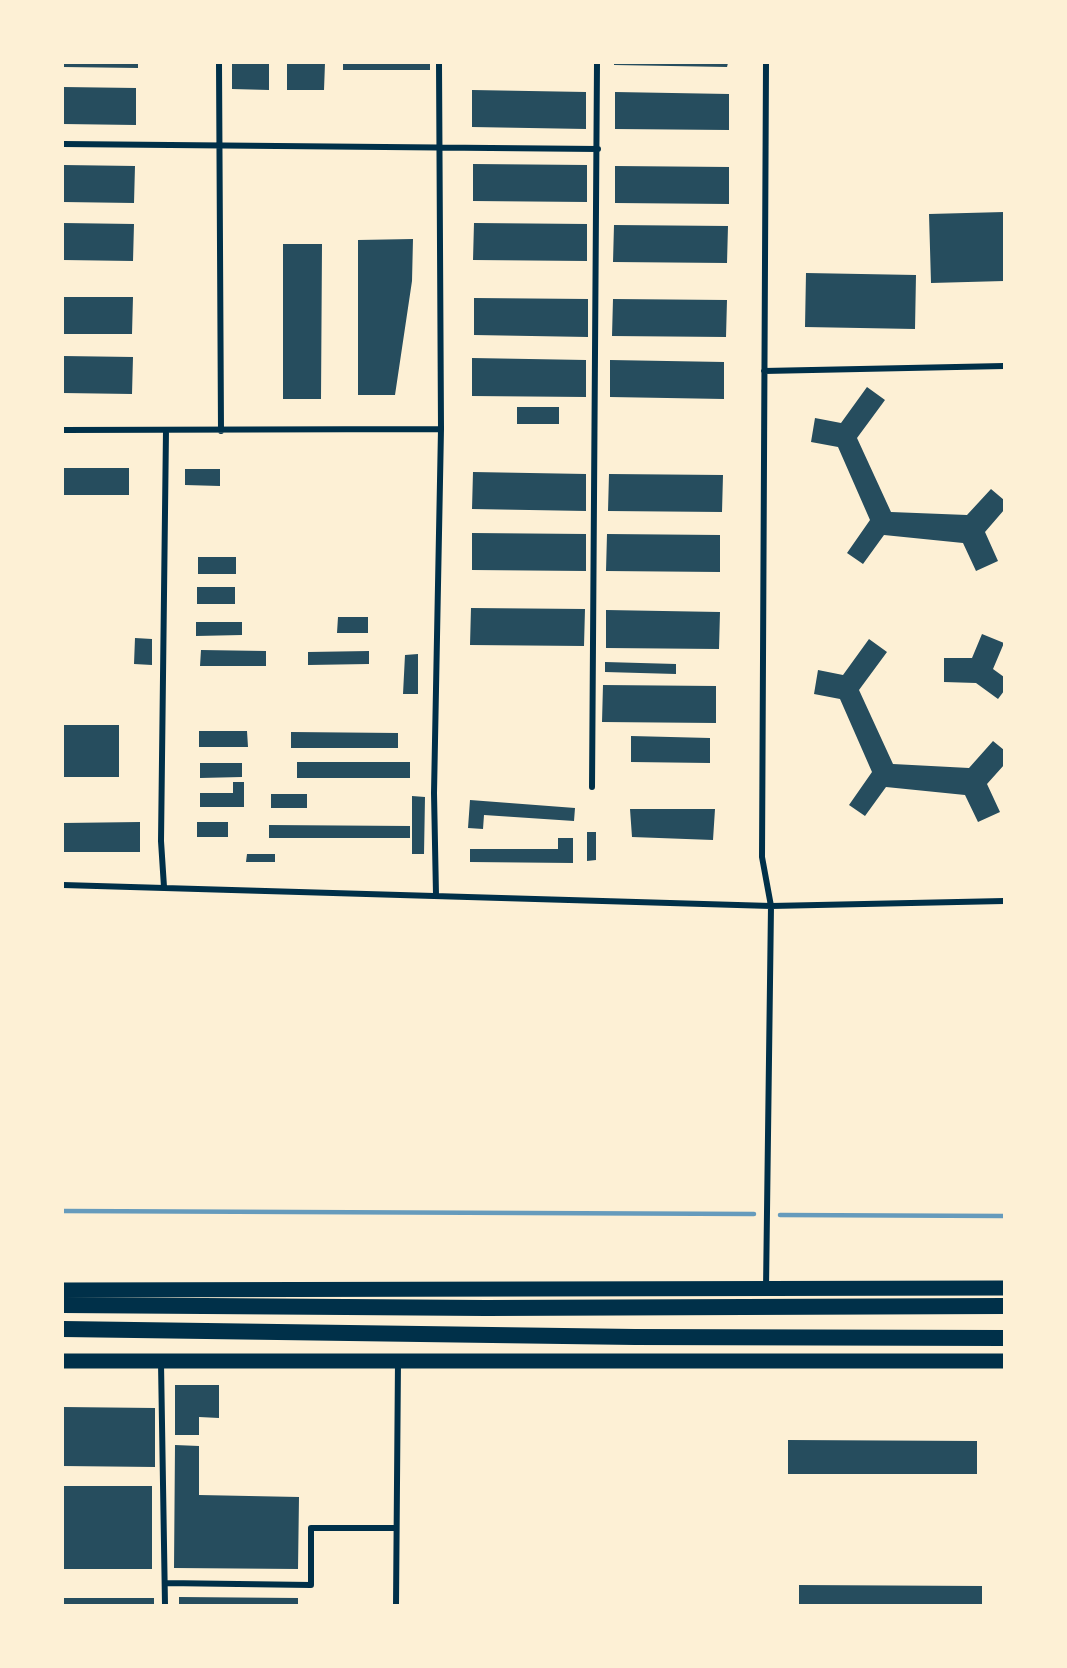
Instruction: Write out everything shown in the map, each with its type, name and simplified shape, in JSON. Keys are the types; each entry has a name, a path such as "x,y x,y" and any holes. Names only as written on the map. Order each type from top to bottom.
{"highway":[{"path":"63,1305 486,1308 1004,1306"},
{"path":"63,1329 635,1337 1004,1338"}],"main road":[{"path":"63,1290 1004,1288"},
{"path":"63,1361 1004,1361"}],"street":[{"path":"219,63 221,430"},
{"path":"436,895 434,793 441,429 439,63"},
{"path":"592,787 597,63"},
{"path":"766,63 762,857 771,906 766,1288"},
{"path":"63,144 598,149"},
{"path":"764,371 1004,366"},
{"path":"63,430 441,429"},
{"path":"164,887 161,841 166,430"},
{"path":"63,885 771,906 1004,901"},
{"path":"396,1605 398,1360"},
{"path":"161,1361 165,1605"},
{"path":"165,1583 311,1585 311,1528 396,1528"}],"building":[{"path":"63,63 138,63 138,68 63,67"},
{"path":"232,63 269,63 269,90 232,89"},
{"path":"287,63 325,63 324,90 287,90"},
{"path":"343,63 430,63 430,70 343,70"},
{"path":"614,63 728,63 727,67 614,65"},
{"path":"63,87 136,88 136,125 63,124"},
{"path":"472,90 586,92 586,129 472,127"},
{"path":"615,92 729,94 729,130 615,129"},
{"path":"473,164 587,165 587,202 473,201"},
{"path":"63,165 135,166 134,203 63,202"},
{"path":"615,166 729,167 729,204 615,203"},
{"path":"1004,212 1004,281 931,283 929,214"},
{"path":"63,223 134,224 133,261 63,260"},
{"path":"474,223 587,224 587,261 473,260"},
{"path":"614,225 728,226 727,263 613,262"},
{"path":"413,239 412,281 395,395 358,395 358,240"},
{"path":"283,244 322,244 321,399 283,399"},
{"path":"806,273 916,275 915,329 805,327"},
{"path":"63,297 133,297 132,334 63,334"},
{"path":"474,298 588,299 588,337 474,335"},
{"path":"613,299 727,300 726,337 612,336"},
{"path":"63,356 133,357 132,394 63,393"},
{"path":"472,358 586,360 586,397 472,396"},
{"path":"610,360 724,362 724,399 610,397"},
{"path":"867,387 885,400 857,438 891,512 967,515 991,489 1004,500 1004,510 985,532 998,561 976,571 963,543 884,535 863,564 847,553 870,520 838,447 811,442 815,418 841,423"},
{"path":"517,407 559,407 559,424 517,424"},
{"path":"63,468 129,468 129,495 63,495"},
{"path":"185,469 220,469 220,486 185,485"},
{"path":"473,472 586,474 586,511 472,509"},
{"path":"609,474 723,475 722,512 608,511"},
{"path":"472,533 586,534 586,571 472,570"},
{"path":"607,534 720,535 720,572 606,571"},
{"path":"198,557 236,557 236,574 198,574"},
{"path":"197,587 235,587 235,604 197,604"},
{"path":"471,608 585,609 584,646 470,645"},
{"path":"606,610 720,612 719,649 606,648"},
{"path":"338,617 368,617 368,633 337,633"},
{"path":"196,622 242,622 242,635 196,636"},
{"path":"982,634 1004,643 993,669 1004,677 1004,691 998,699 976,683 944,682 944,658 972,658"},
{"path":"135,638 152,639 152,665 134,664"},
{"path":"869,639 887,652 859,690 893,764 969,768 993,741 1004,750 1004,765 987,784 1000,812 978,822 965,795 886,787 865,816 849,805 872,772 840,699 814,694 818,670 843,675"},
{"path":"201,650 266,651 266,666 200,666"},
{"path":"369,651 369,664 308,665 308,652"},
{"path":"418,654 418,694 403,694 405,655"},
{"path":"605,662 676,664 676,674 605,672"},
{"path":"603,685 716,686 716,723 602,722"},
{"path":"63,725 119,725 119,777 63,777"},
{"path":"199,731 247,731 248,747 199,747"},
{"path":"291,732 398,733 398,748 291,748"},
{"path":"631,736 710,738 710,763 631,762"},
{"path":"297,762 410,762 410,778 297,778"},
{"path":"200,763 242,763 242,777 200,778"},
{"path":"233,782 244,782 244,807 200,807 200,793 233,793"},
{"path":"271,794 307,794 307,808 271,808"},
{"path":"412,796 425,797 424,854 412,854"},
{"path":"470,800 575,808 574,821 484,815 483,829 468,828"},
{"path":"630,809 715,809 713,840 632,837"},
{"path":"140,822 140,852 63,852 63,823"},
{"path":"197,822 228,822 228,837 197,837"},
{"path":"269,825 410,826 410,838 269,838"},
{"path":"587,832 596,832 596,860 587,861"},
{"path":"558,838 573,838 573,863 470,862 470,849 558,849"},
{"path":"247,854 275,854 275,862 246,862"},
{"path":"175,1385 219,1385 219,1418 199,1417 199,1435 175,1435"},
{"path":"63,1407 155,1408 155,1467 63,1466"},
{"path":"788,1440 977,1441 977,1474 788,1474"},
{"path":"175,1445 199,1446 199,1495 299,1497 298,1569 174,1568"},
{"path":"63,1486 152,1486 152,1569 63,1569"},
{"path":"799,1585 982,1586 982,1605 799,1605"},
{"path":"179,1597 298,1598 298,1605 179,1605"},
{"path":"63,1598 154,1598 154,1605 63,1605"}],"waterway":[{"path":"63,1211 754,1214"},
{"path":"780,1215 1004,1216"}]}
